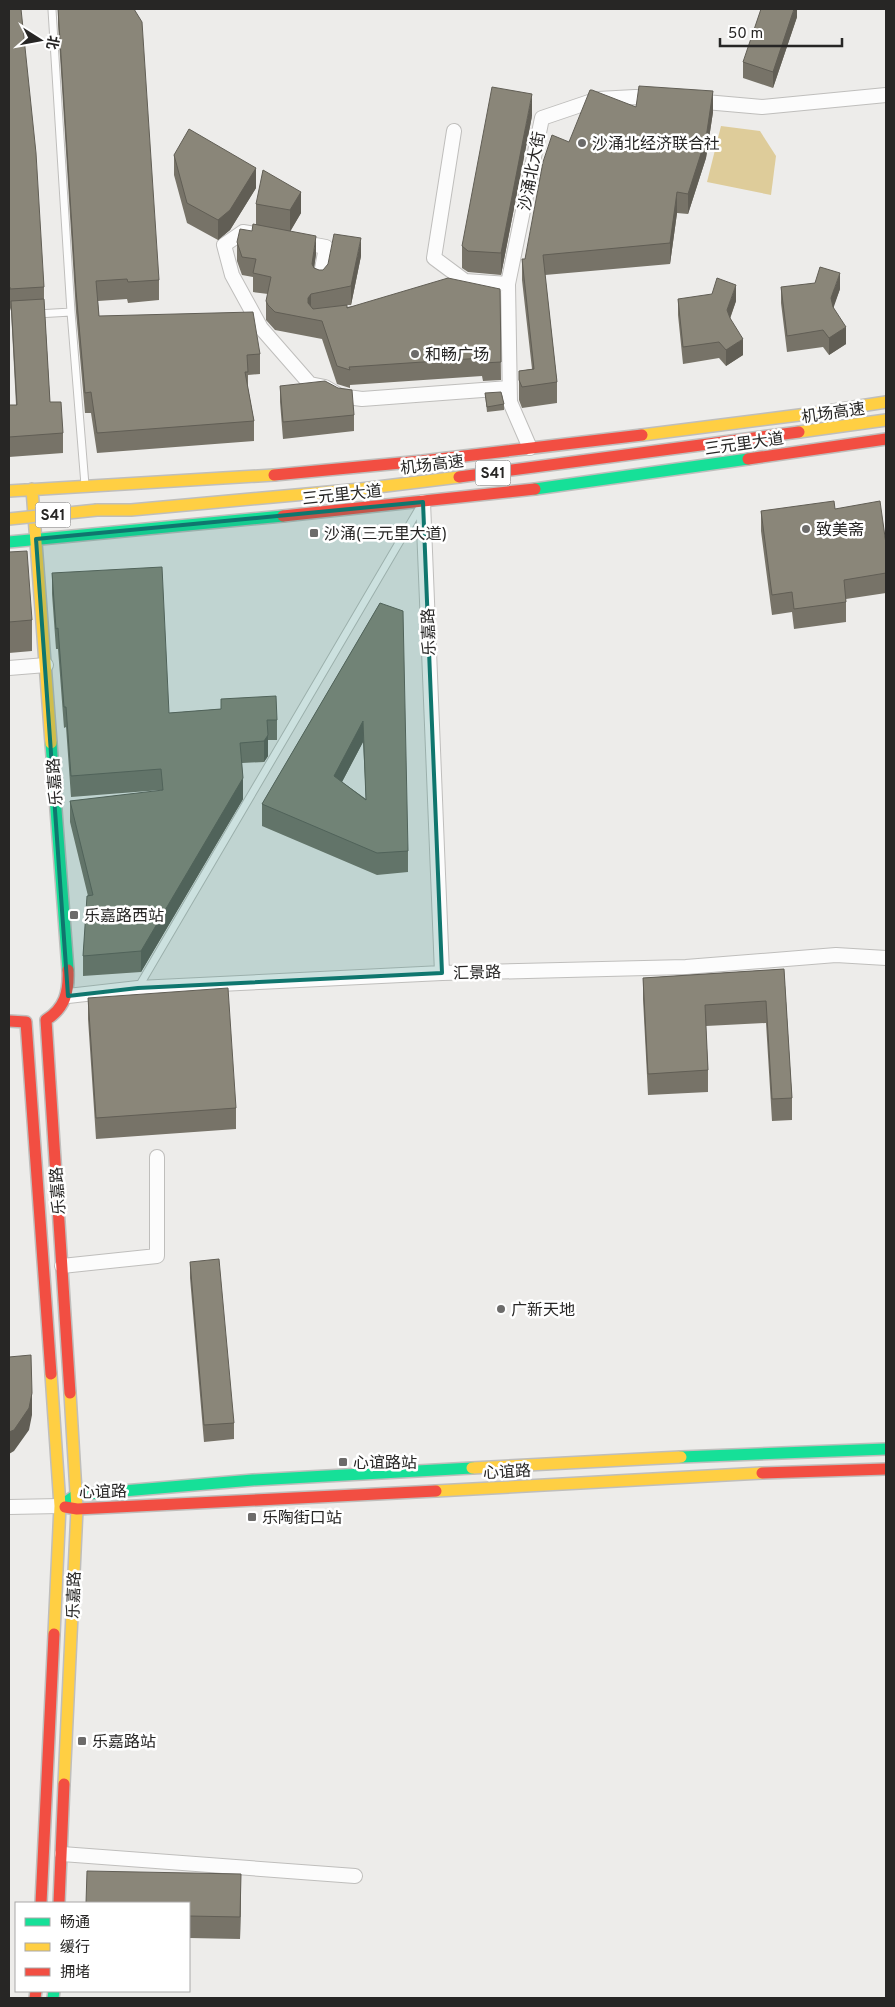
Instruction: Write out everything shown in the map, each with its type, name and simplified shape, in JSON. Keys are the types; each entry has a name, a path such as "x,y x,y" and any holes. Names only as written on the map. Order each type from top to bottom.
{"main road":[{"name":"三元里大道","path":"9,492 88,485 311,472 530,448 886,402"},
{"name":"机场高速","path":"9,519 97,510 131,510 419,482 537,468 886,420"},
{"name":"三元里大道","path":"9,542 539,489 886,439"},
{"name":"乐嘉路","path":"32,489 68,996"},
{"path":"9,510 97,510"},
{"path":"9,1021 46,1020 58,1014 68,996"},
{"name":"乐嘉路","path":"46,1020 76,1495 59,1902"},
{"name":"乐嘉路","path":"26,1022 60,1506 41,1902"},
{"name":"心谊路","path":"60,1506 76,1495 253,1480 778,1452 886,1449"},
{"name":"心谊路","path":"60,1506 76,1509 780,1472 886,1469"}],"street":[{"path":"684,100 762,107 886,95"},
{"name":"沙涌北大街","path":"530,448 510,402 508,284 542,118 598,98 635,97 664,99"},
{"path":"454,131 434,258 465,281 508,284"},
{"path":"270,237 243,232 224,245 232,275 261,328 310,384 325,387 340,396 362,399 509,388"},
{"path":"289,240 326,247 320,280"},
{"path":"88,485 83,491 80,502 81,517 84,525 99,534"},
{"name":"乐嘉路","path":"423,502 442,973"},
{"path":"9,668 46,665"},
{"name":"汇景路","path":"68,996 138,988 442,973 686,967 836,955 886,958"},
{"path":"62,1266 157,1256 157,1157"},
{"path":"9,1507 60,1506"},
{"path":"62,1854 355,1876"}],"lane":[{"path":"52,10 71,312 88,485"},
{"path":"27,315 71,312"},
{"path":"138,988 423,502"}],"highlighted area":[{"path":"423,502 442,973 138,988 68,996 36,539"}],"shaded area":[{"path":"721,126 760,131 776,156 771,195 707,182"}],"building":[{"path":"9,9 21,9 36,153 44,287 10,289 9,287"},
{"path":"58,9 134,9 142,22 159,280 128,282 127,279 96,281 99,316 253,312 260,354 247,355 248,372 245,372 254,421 97,433 91,392 85,393 76,291"},
{"path":"761,9 794,9 773,72 743,62"},
{"path":"639,86 713,91 706,138 688,194 677,192 670,243 543,255 557,382 522,387 519,380 519,371 534,369 522,259 525,259 543,162 552,135 569,142 590,90 636,107"},
{"path":"492,87 532,94 501,253 468,251 462,246"},
{"path":"189,129 256,168 230,210 218,220 187,203 174,155"},
{"path":"263,170 301,192 290,210 256,204"},
{"path":"253,224 316,236 312,264 314,268 319,270 323,270 328,264 334,234 361,238 351,286 311,294 308,298 308,303 313,309 347,305 347,308 448,278 500,289 501,362 483,363 482,358 349,367 350,370 337,366 322,321 275,312 268,305 266,301 271,277 253,273 256,259 242,257 237,242 240,229 252,231"},
{"path":"820,267 840,273 831,298 833,307 846,327 829,338 823,330 787,336 781,287 815,283"},
{"path":"717,278 736,285 727,310 743,339 726,350 719,342 683,347 678,299 712,294"},
{"path":"44,299 50,402 61,402 63,433 9,437 9,405 17,405 11,301"},
{"path":"325,381 338,388 352,390 354,415 283,422 280,386"},
{"path":"501,392 504,404 487,407 485,393"},
{"path":"834,501 835,509 880,501 886,544 886,573 844,580 846,602 794,609 792,592 772,595 761,511"},
{"path":"27,551 32,620 9,622 9,552"},
{"path":"162,567 169,713 221,709 221,699 276,696 277,720 267,720 268,735 264,741 240,743 243,778 141,951 83,956 87,896 93,895 70,801 163,790 161,769 71,776 52,573"},
{"path":"380,603 403,611 408,851 377,853 262,804","holes":["363,721 366,800 334,776"]},
{"path":"784,969 792,1098 772,1099 766,1001 705,1005 708,1070 648,1074 643,978"},
{"path":"228,988 236,1108 96,1118 88,998"},
{"path":"219,1259 234,1423 204,1425 190,1262"},
{"path":"31,1355 32,1393 29,1408 14,1430 9,1432 9,1357"},
{"path":"87,1871 241,1874 240,1917 190,1916 190,1902 86,1902"}],"traffic: fast":[{"path":"535,489 748,459"},
{"path":"9,542 283,516"},
{"path":"51,743 68,970"},
{"path":"681,1457 886,1449"},
{"path":"66,1502 76,1495 253,1480 472,1468"},
{"path":"53,1998 54,1992"}],"traffic: slow":[{"path":"642,435 886,402"},
{"path":"799,432 886,420"},
{"path":"9,491 274,475"},
{"path":"97,510 131,510 361,489 459,477"},
{"path":"32,489 51,743"},
{"path":"9,519 97,510"},
{"path":"51,1374 60,1506 54,1634"},
{"path":"64,1784 77,1509 70,1393"},
{"path":"472,1468 681,1457"},
{"path":"436,1491 762,1473"}],"traffic: jam":[{"path":"459,477 799,432"},
{"path":"274,475 422,461 642,435"},
{"path":"748,459 886,439"},
{"path":"283,516 535,489"},
{"path":"68,970 68,985 62,1005 46,1020 70,1393"},
{"path":"9,1021 26,1022 51,1374"},
{"path":"762,1473 886,1469"},
{"path":"65,1507 77,1509 436,1491"},
{"path":"41,1902 54,1634"},
{"path":"59,1902 64,1784"},
{"path":"35,1998 36,1992"}],"place":[{"name":"沙涌北经济联合社","path":"582,143"},
{"name":"和畅广场","path":"415,354"},
{"name":"致美斋","path":"806,529"},
{"name":"沙涌(三元里大道)","path":"314,533"},
{"name":"乐嘉路西站","path":"74,915"},
{"name":"广新天地","path":"501,1309"},
{"name":"心谊路站","path":"343,1462"},
{"name":"乐陶街口站","path":"252,1517"},
{"name":"乐嘉路站","path":"82,1741"}]}
